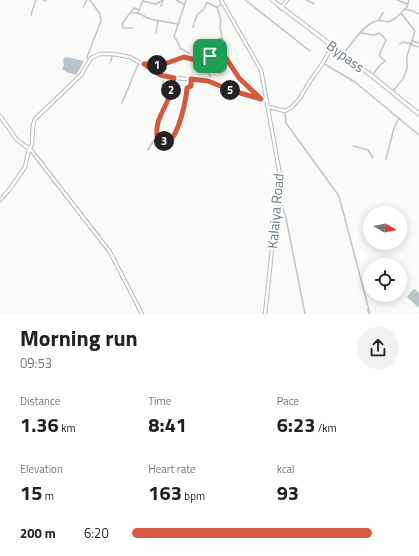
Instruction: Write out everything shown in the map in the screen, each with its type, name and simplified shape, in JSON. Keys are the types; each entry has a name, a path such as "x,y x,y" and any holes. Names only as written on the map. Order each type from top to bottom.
{"main road":[{"name":"Bypass","path":"272,0 418,112"}],"street":[{"path":"31,15 36,0"},
{"path":"83,7 87,0"},
{"path":"89,60 87,57 101,21 101,18 90,0"},
{"path":"138,13 143,1 156,4 163,0"},
{"path":"161,6 163,0"},
{"path":"176,0 184,4"},
{"path":"186,0 177,24 174,38 178,42 180,48 189,53 187,58"},
{"path":"245,0 310,51"},
{"path":"281,8 287,0"},
{"path":"308,0 314,4"},
{"path":"397,0 407,4"},
{"path":"343,54 360,33 371,23 378,21 388,23 393,21 401,13 409,0"},
{"path":"193,27 197,15 204,10 207,2 217,7 221,20 220,27 226,58 239,78 261,99"},
{"path":"217,7 222,2"},
{"name":"Kalaiya Road","path":"222,2 261,70 268,100 280,174 265,314"},
{"path":"133,28 122,27 122,24 133,9 139,10"},
{"path":"404,9 419,14"},
{"path":"130,13 138,13 158,21 177,24"},
{"path":"378,21 383,13"},
{"path":"392,92 403,79 407,69 407,56 416,32 401,13"},
{"path":"156,32 158,21"},
{"path":"360,33 374,35 381,33 386,40 379,55 383,57 385,61 378,66 372,76"},
{"path":"144,64 164,64 182,58 203,62 210,56 219,38 223,39"},
{"path":"413,41 419,43"},
{"path":"400,44 403,42 419,47"},
{"path":"269,107 285,111 292,107 300,98 323,63 332,46"},
{"path":"110,63 113,54"},
{"path":"0,200 10,190 23,170 32,144 33,125 35,119 82,75 89,60 95,55 113,54 130,57 165,77 208,81 233,91 268,100"},
{"path":"210,56 221,60 226,58"},
{"path":"122,103 139,62"},
{"path":"323,63 354,82 419,135"},
{"path":"217,69 221,70 230,64"},
{"path":"201,66 210,75 208,81"},
{"path":"162,85 165,77"},
{"path":"148,150 157,136 156,129 158,120 169,98 174,78"},
{"path":"157,136 168,142 171,140 185,103 187,88 191,86 191,79"},
{"path":"285,111 286,123 339,196 370,314"},
{"path":"0,116 17,140 30,149 110,252 142,314"},
{"path":"386,158 396,123 399,118"},
{"path":"353,146 368,150 373,158"},
{"path":"278,195 286,218 305,314"}],"shaded area":[{"path":"67,57 84,61 76,75 62,69 64,65 64,58"},
{"path":"415,289 419,293 419,308 407,297"}],"waterway":[{"path":"367,309 369,314"}],"route":[{"path":"210,56 221,60 226,58 244,84 261,99 233,91 208,81 191,79 191,86 187,88 185,103 177,128 171,140 169,142 165,142 157,136 156,129 158,120 169,98 174,78 168,78 160,75 144,64 157,65 171,63 184,57 204,62 210,56"}]}
